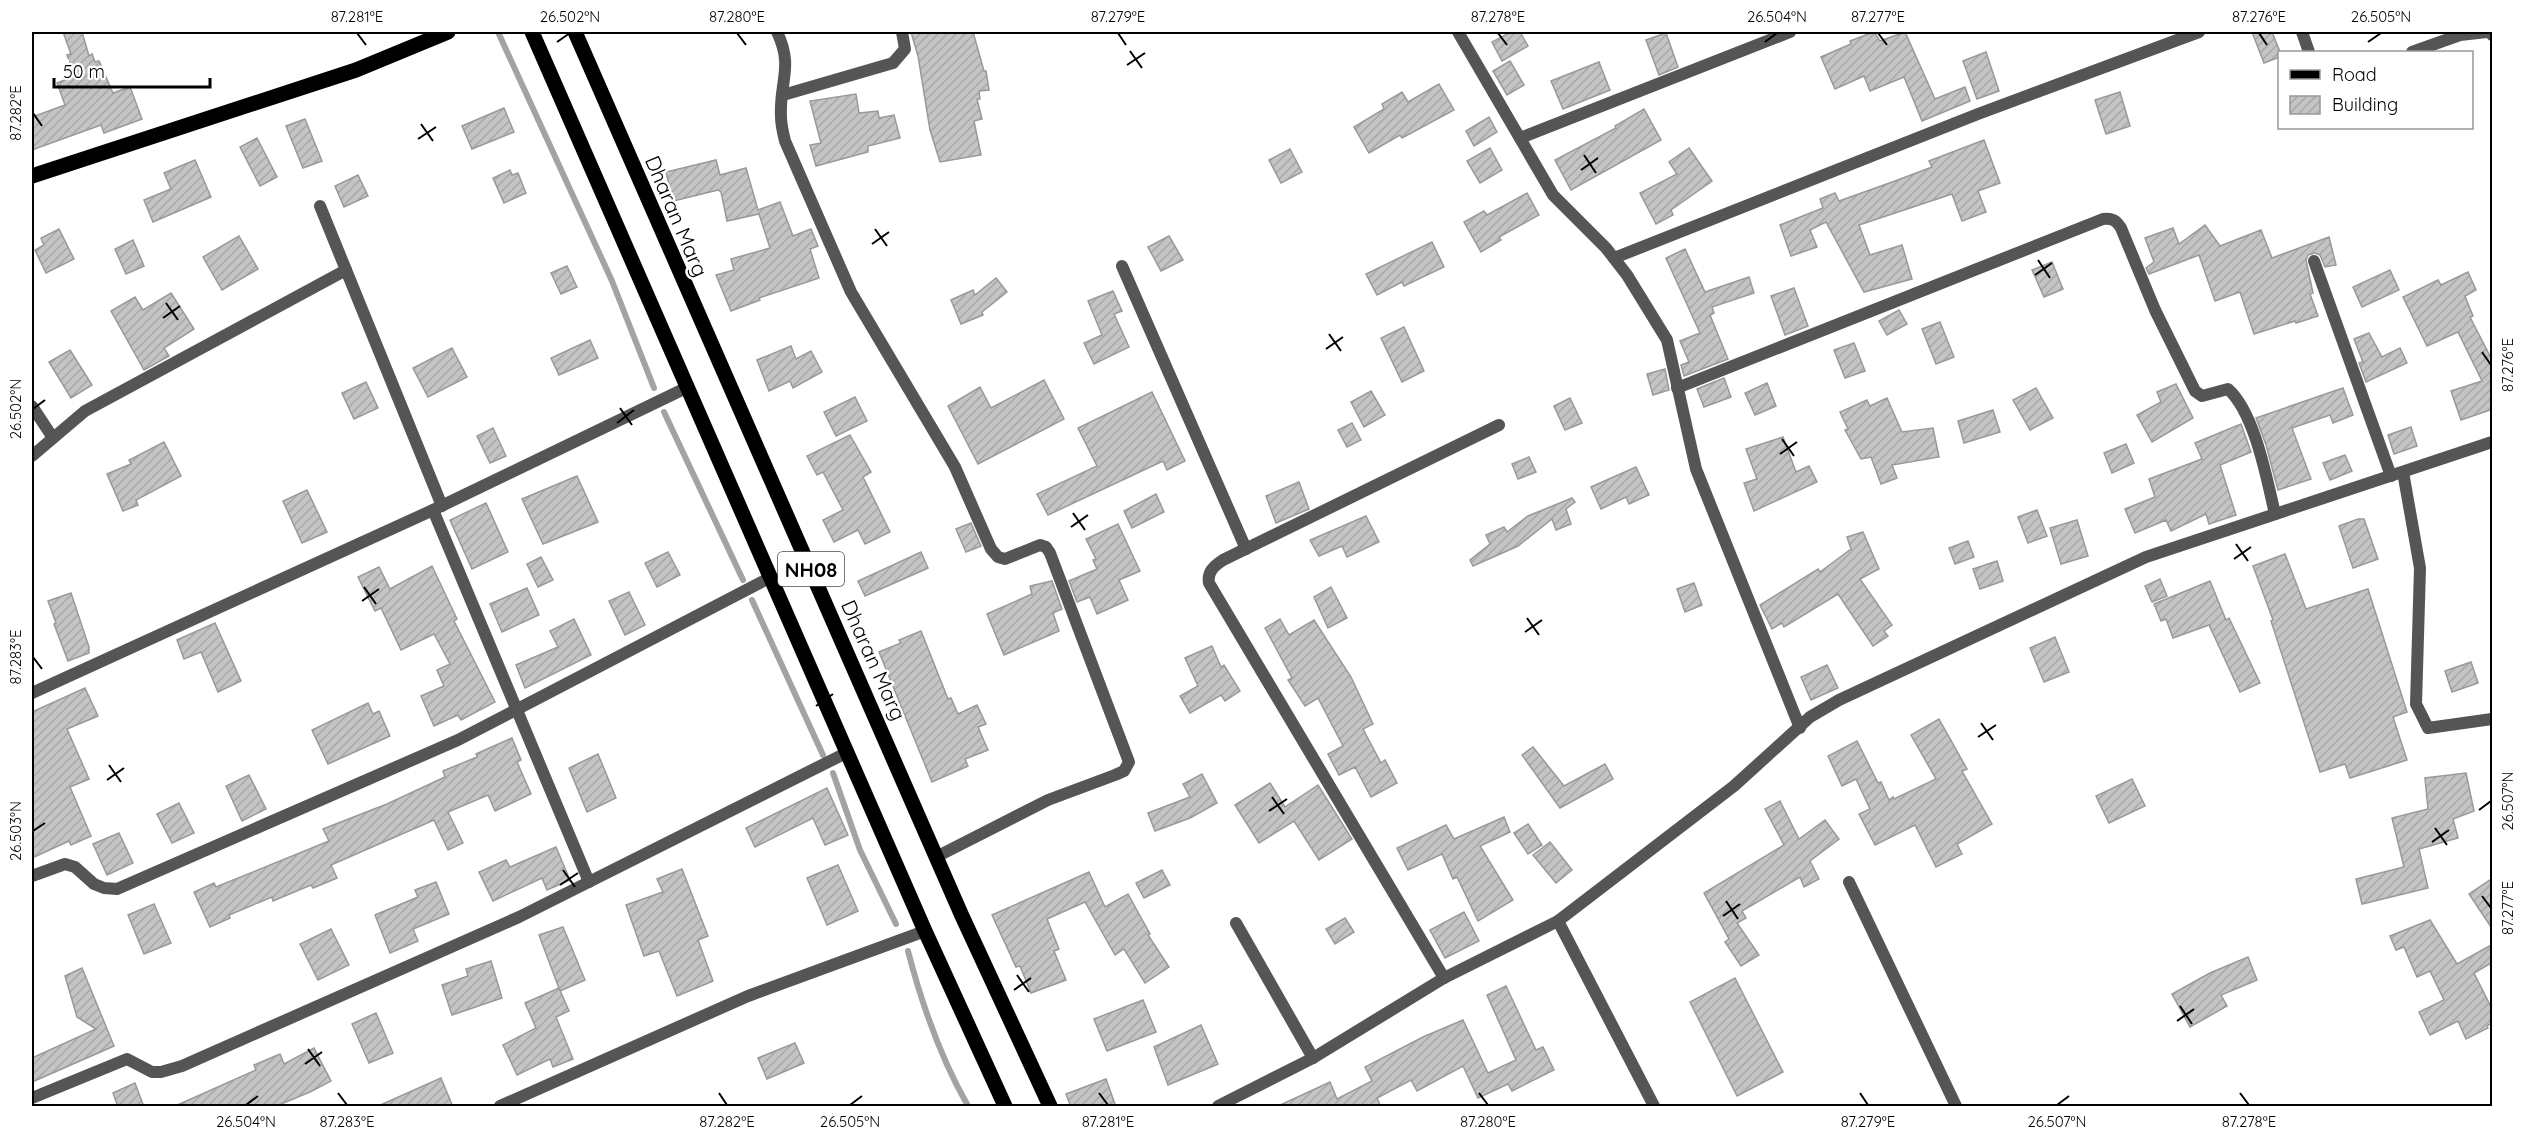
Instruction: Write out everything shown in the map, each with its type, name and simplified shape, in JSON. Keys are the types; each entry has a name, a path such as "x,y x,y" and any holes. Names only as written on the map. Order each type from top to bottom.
{"main road":[{"path":"32,176 356,70 448,32"},
{"name":"NH08","path":"532,32 686,388 1005,1107"},
{"name":"Dharan Marg","path":"574,32 936,857 1050,1107"}],"street":[{"path":"777,32 787,62 780,116 785,141 850,292 955,467 991,549 998,557 1005,559 1040,545 1048,549 1129,762 1124,771 1115,776 1048,800 936,857"},
{"path":"783,95 893,63 905,49 902,32"},
{"path":"1458,32 1553,195 1614,258 1667,340 1696,469 1800,728"},
{"path":"1520,138 1790,32"},
{"path":"1614,258 1978,114 2199,32"},
{"path":"2302,32 2310,51"},
{"path":"2415,51 2460,35 2490,33"},
{"path":"320,206 515,710 589,882"},
{"path":"1677,388 2110,218 2116,221 2121,228 2155,310 2189,382 2202,396 2228,389 2238,400 2259,449 2275,514"},
{"path":"2314,261 2397,474 2421,568 2416,704 2428,728 2493,719"},
{"path":"1122,266 1246,549"},
{"path":"32,456 85,411 346,270"},
{"path":"32,693 437,508 686,388"},
{"path":"32,406 53,438"},
{"path":"1444,978 1208,578 1215,566 1246,549 1499,425"},
{"path":"1218,1107 1313,1058 1444,978 1558,921 1734,786 1810,717 1839,700 2146,556 2493,442"},
{"path":"32,876 65,864 75,867 94,884 117,889 458,740 771,577"},
{"path":"32,1098 127,1059 152,1072 182,1066 519,917 848,752"},
{"path":"1849,882 1956,1107"},
{"path":"1558,921 1654,1107"},
{"path":"1236,923 1313,1058"},
{"path":"500,1107 748,996 925,931"}],"building":[{"path":"63,32 82,32 89,56 92,54 95,62 99,61 113,93 130,87 142,119 104,133 101,125 32,150 32,117 65,105 57,83 75,76 67,55 71,54"},
{"path":"911,32 973,32 984,71 986,71 989,90 979,91 980,99 977,99 982,119 974,121 981,155 940,162 930,130 918,56"},
{"path":"1511,32 1520,32 1528,46 1502,61 1492,42"},
{"path":"1874,32 1880,41 1905,32 1935,99 1965,87 1970,101 1922,121 1904,77 1870,91 1864,76 1835,89 1821,57 1851,44 1850,41"},
{"path":"2252,32 2272,32 2280,51 2278,58 2264,63"},
{"path":"1666,33 1678,67 1659,75 1646,40"},
{"path":"1986,52 1999,91 1977,99 1963,61"},
{"path":"1510,61 1524,85 1507,95 1493,71"},
{"path":"1599,62 1610,90 1563,109 1551,81"},
{"path":"1439,84 1454,110 1402,138 1400,135 1369,153 1354,127 1384,109 1382,104 1402,92 1408,102"},
{"path":"2120,92 2130,126 2106,134 2095,100"},
{"path":"856,94 859,113 878,111 879,118 894,115 900,138 868,146 868,152 816,166 810,145 821,143 810,101"},
{"path":"504,108 514,132 472,149 462,126"},
{"path":"1644,109 1661,140 1571,190 1555,160 1616,128 1615,126"},
{"path":"1489,117 1497,132 1474,146 1466,131"},
{"path":"305,119 322,161 303,168 286,126"},
{"path":"257,138 277,177 260,186 240,147"},
{"path":"1984,140 2000,183 1978,191 1986,212 1962,221 1952,194 1859,225 1870,255 1902,245 1912,279 1864,292 1826,222 1810,230 1817,247 1791,256 1780,225 1823,208 1820,199 1835,193 1839,201 1895,181 1932,167 1929,161"},
{"path":"1490,148 1502,170 1480,183 1467,161"},
{"path":"1689,148 1712,181 1671,210 1673,215 1656,224 1640,193 1677,174 1669,162"},
{"path":"1290,149 1302,172 1281,183 1269,160"},
{"path":"195,160 211,197 153,222 144,200 171,189 164,173"},
{"path":"716,160 720,175 746,168 758,210 780,202 793,236 811,229 818,246 810,249 819,278 759,298 760,300 731,311 716,275 734,270 731,259 770,248 759,214 727,221 721,192 718,190 673,201 666,172"},
{"path":"510,170 512,175 518,173 526,193 504,203 493,178"},
{"path":"358,175 368,196 344,207 335,186"},
{"path":"1527,193 1539,215 1499,237 1501,240 1481,252 1464,222 1484,211 1487,215"},
{"path":"2205,225 2220,246 2261,230 2272,258 2329,237 2336,265 2325,267 2320,255 2315,253 2308,255 2306,260 2313,293 2310,294 2318,316 2254,334 2240,292 2215,301 2199,255 2149,274 2146,268 2154,262 2145,238 2173,228 2179,244"},
{"path":"59,229 74,259 46,273 35,250 44,245 41,238"},
{"path":"239,236 258,269 222,290 203,257"},
{"path":"1169,236 1183,260 1161,271 1148,247"},
{"path":"133,240 144,266 126,274 115,249"},
{"path":"1432,242 1444,267 1404,286 1402,282 1377,295 1366,274"},
{"path":"1685,249 1705,292 1749,277 1754,293 1712,307 1714,313 1710,315 1728,359 1684,376 1681,365 1689,362 1680,341 1700,333 1666,258"},
{"path":"2052,262 2063,289 2044,297 2032,270"},
{"path":"567,266 577,287 561,294 551,273"},
{"path":"2390,270 2399,290 2362,307 2353,287"},
{"path":"2468,272 2476,290 2465,296 2473,316 2470,317 2493,362 2493,409 2461,420 2451,391 2482,381 2458,332 2427,346 2403,297 2438,280 2441,285"},
{"path":"996,278 1007,292 982,312 983,315 961,324 951,300 973,290 975,295"},
{"path":"1794,288 1808,326 1785,335 1771,296"},
{"path":"1113,291 1122,311 1114,314 1129,347 1094,364 1084,343 1102,335 1088,301"},
{"path":"171,293 194,329 164,348 169,356 144,370 111,311 135,297 143,310"},
{"path":"1899,310 1907,324 1887,335 1879,321"},
{"path":"1940,322 1954,357 1936,364 1922,329"},
{"path":"1404,327 1424,371 1402,382 1381,338"},
{"path":"2369,333 2382,357 2400,348 2407,363 2366,382 2359,363 2363,362 2354,339"},
{"path":"590,340 598,358 559,375 551,358"},
{"path":"1854,343 1865,371 1845,378 1834,350"},
{"path":"791,346 796,359 811,351 822,372 793,388 790,381 769,391 757,360"},
{"path":"452,348 467,377 428,397 413,368"},
{"path":"70,350 92,385 71,398 49,362"},
{"path":"1665,369 1669,390 1653,395 1647,374"},
{"path":"1724,378 1731,397 1704,407 1697,389"},
{"path":"1044,380 1064,419 978,464 948,406 980,387 991,408"},
{"path":"366,382 378,408 354,419 342,393"},
{"path":"1767,383 1776,406 1755,415 1745,393"},
{"path":"2176,384 2193,418 2152,442 2137,415 2161,402 2157,392"},
{"path":"2036,388 2053,418 2030,430 2013,400"},
{"path":"2343,388 2353,415 2333,423 2330,415 2292,428 2311,479 2278,490 2256,418"},
{"path":"1371,391 1385,415 1364,427 1351,402"},
{"path":"1152,392 1185,461 1167,470 1163,461 1048,515 1037,494 1097,466 1078,428"},
{"path":"855,397 867,421 836,436 824,412"},
{"path":"1570,398 1582,423 1565,430 1554,406"},
{"path":"1887,398 1902,432 1933,428 1939,457 1892,465 1897,478 1881,484 1871,457 1861,459 1845,430 1848,429 1840,412 1867,400 1870,406"},
{"path":"1993,410 2000,432 1964,443 1958,421"},
{"path":"1352,423 1361,440 1347,447 1338,430"},
{"path":"2241,424 2251,452 2220,465 2236,515 2209,524 2206,514 2171,531 2166,520 2135,533 2125,509 2155,497 2149,479 2202,459 2195,443"},
{"path":"2411,427 2417,446 2394,454 2388,435"},
{"path":"493,428 506,456 490,463 477,436"},
{"path":"850,435 871,472 863,477 890,532 865,544 858,530 834,542 823,520 843,510 823,472 817,475 807,456"},
{"path":"1783,437 1796,472 1809,466 1817,482 1754,511 1744,483 1757,479 1746,449"},
{"path":"164,442 181,476 136,500 138,505 123,511 107,474 131,464 129,460"},
{"path":"2126,444 2134,463 2112,473 2104,453"},
{"path":"2345,455 2352,471 2330,480 2323,463"},
{"path":"1529,457 1536,472 1518,479 1512,464"},
{"path":"1636,467 1649,495 1629,504 1626,497 1601,509 1591,487"},
{"path":"577,476 598,522 543,544 522,499"},
{"path":"1299,482 1309,509 1276,523 1266,496"},
{"path":"307,490 327,532 302,543 283,501"},
{"path":"1156,494 1164,512 1132,528 1124,511"},
{"path":"1572,498 1575,502 1566,509 1571,524 1556,530 1552,519 1518,546 1473,566 1470,560 1490,544 1486,535 1504,527 1507,532 1528,516"},
{"path":"486,503 508,552 472,569 450,520"},
{"path":"2037,510 2047,536 2028,543 2018,517"},
{"path":"1366,516 1379,542 1347,557 1342,546 1319,556 1310,540"},
{"path":"2364,519 2378,559 2353,568 2339,526"},
{"path":"2077,520 2088,556 2061,564 2050,528"},
{"path":"971,523 981,546 966,552 956,529"},
{"path":"1118,524 1140,571 1119,580 1128,600 1097,614 1090,597 1077,602 1069,581 1097,569 1093,560 1096,559 1086,539"},
{"path":"1863,532 1879,569 1860,579 1892,625 1884,631 1888,636 1873,646 1838,594 1784,627 1782,623 1772,629 1760,605 1818,569 1820,572 1851,549 1847,537"},
{"path":"1968,541 1974,557 1955,564 1949,548"},
{"path":"668,552 680,575 657,587 645,563"},
{"path":"921,552 928,568 865,596 858,581"},
{"path":"2285,554 2306,609 2368,589 2407,712 2393,717 2407,760 2350,778 2345,764 2320,772 2271,621 2273,620 2253,566"},
{"path":"541,557 553,580 538,587 527,564"},
{"path":"1997,561 2003,581 1980,589 1973,569"},
{"path":"432,566 457,619 454,621 495,702 461,720 458,715 434,726 421,696 444,686 437,670 450,664 434,634 401,650 381,608 375,611 358,577 379,567 390,589"},
{"path":"2160,579 2167,596 2152,602 2145,586"},
{"path":"1052,581 1062,609 1053,613 1059,631 1004,655 987,614 1032,594 1030,586"},
{"path":"2210,581 2226,620 2229,618 2260,683 2240,692 2209,625 2173,638 2166,619 2161,621 2154,604"},
{"path":"1694,583 1702,605 1685,612 1677,589"},
{"path":"1331,587 1347,618 1328,628 1314,597"},
{"path":"527,588 539,615 502,632 490,604"},
{"path":"629,592 645,625 625,635 609,601"},
{"path":"71,593 89,653 68,661 48,601"},
{"path":"574,619 591,655 525,688 516,665 558,647 550,631"},
{"path":"1280,619 1289,635 1314,620 1351,677 1373,724 1363,729 1381,763 1385,760 1397,783 1371,797 1355,767 1339,775 1328,754 1343,746 1318,698 1305,706 1288,680 1292,678 1265,628"},
{"path":"215,623 241,681 218,692 201,652 184,659 177,640"},
{"path":"921,631 948,699 951,698 958,714 977,705 986,724 978,727 988,750 965,759 968,766 932,782 879,652"},
{"path":"2055,637 2069,672 2044,682 2030,648"},
{"path":"1212,646 1221,667 1224,665 1240,691 1225,701 1221,695 1190,713 1180,696 1198,686 1185,658"},
{"path":"2471,662 2478,683 2452,692 2445,671"},
{"path":"1827,665 1838,688 1811,700 1801,677"},
{"path":"85,688 98,716 67,729 89,779 70,787 91,836 71,845 69,841 32,858 32,712"},
{"path":"368,703 373,714 379,711 390,736 328,764 312,730"},
{"path":"1939,719 1967,769 1962,771 1992,824 1957,844 1962,854 1936,867 1915,825 1875,845 1859,814 1870,809 1856,779 1842,786 1828,756 1857,741 1878,783 1881,782 1889,800 1893,797 1894,799 1936,779 1911,735"},
{"path":"512,738 521,760 517,762 531,794 495,811 488,795 448,812 463,843 448,850 434,820 331,865 337,878 313,888 311,885 273,901 272,897 229,915 230,918 210,927 194,892 214,883 216,887 329,841 323,829 387,804 445,777 443,771 477,757 476,754"},
{"path":"1533,747 1564,786 1605,764 1613,779 1560,808 1522,755"},
{"path":"598,754 616,798 587,812 569,768"},
{"path":"2466,773 2474,811 2453,819 2458,838 2419,849 2428,888 2362,904 2356,879 2404,867 2392,818 2428,809 2425,778"},
{"path":"1202,774 1217,803 1190,818 1155,831 1148,813 1190,797 1183,784"},
{"path":"249,775 266,809 242,821 226,786"},
{"path":"2132,779 2145,806 2109,823 2096,796"},
{"path":"1270,783 1285,807 1318,785 1352,839 1319,860 1294,821 1259,843 1235,805"},
{"path":"827,788 848,835 825,845 813,818 755,847 746,828"},
{"path":"1780,801 1799,839 1825,820 1839,839 1810,861 1819,879 1804,887 1800,877 1742,911 1746,918 1737,923 1759,955 1741,966 1725,942 1729,939 1704,893 1784,845 1765,809"},
{"path":"179,803 194,833 172,843 157,814"},
{"path":"1504,817 1510,832 1480,846 1513,900 1478,921 1457,877 1453,879 1442,854 1408,870 1397,848 1446,825 1454,839"},
{"path":"1528,824 1542,845 1528,854 1514,833"},
{"path":"119,833 133,863 107,875 93,844"},
{"path":"1550,842 1572,870 1556,883 1533,855"},
{"path":"556,847 570,880 547,890 542,878 493,901 479,872 506,860 510,867"},
{"path":"838,865 858,911 827,925 807,878"},
{"path":"682,869 708,936 698,940 713,981 677,996 659,951 644,956 626,905 663,892 657,879"},
{"path":"1162,870 1170,885 1144,898 1136,883"},
{"path":"1089,872 1105,907 1128,894 1150,934 1148,935 1169,967 1145,983 1124,949 1115,955 1085,902 1047,919 1059,949 1054,951 1066,980 1031,993 1020,966 1016,967 992,915"},
{"path":"2493,878 2493,930 2469,894"},
{"path":"436,882 449,914 413,929 418,941 390,953 375,915 418,897 415,890"},
{"path":"154,904 171,943 144,954 128,915"},
{"path":"1464,912 1479,941 1445,958 1430,930"},
{"path":"1345,918 1354,932 1335,944 1326,929"},
{"path":"2430,920 2457,964 2493,944 2493,962 2474,973 2493,1011 2493,1022 2487,1026 2488,1028 2466,1039 2458,1021 2430,1035 2419,1012 2444,1000 2430,971 2417,977 2404,947 2396,950 2390,936"},
{"path":"563,927 585,980 560,991 539,935"},
{"path":"331,929 349,965 318,980 300,944"},
{"path":"2248,957 2257,980 2221,995 2227,1006 2190,1027 2172,994 2210,973"},
{"path":"491,961 502,998 452,1015 442,985 468,976 466,969"},
{"path":"82,968 114,1046 32,1082 32,1058 96,1029 77,1017 65,976"},
{"path":"1735,978 1783,1072 1737,1096 1690,1002"},
{"path":"1506,986 1536,1050 1543,1047 1554,1070 1512,1091 1508,1084 1478,1098 1463,1066 1417,1091 1411,1080 1377,1098 1381,1107 1276,1107 1330,1082 1337,1099 1372,1081 1365,1067 1423,1037 1463,1020 1488,1073 1516,1060 1487,995"},
{"path":"559,988 569,1011 556,1017 573,1059 553,1067 550,1059 517,1075 503,1045 536,1028 525,1003"},
{"path":"1143,1000 1156,1032 1107,1051 1094,1019"},
{"path":"376,1013 393,1053 369,1063 352,1024"},
{"path":"1201,1025 1218,1064 1168,1085 1154,1047"},
{"path":"795,1043 804,1063 767,1079 758,1058"},
{"path":"314,1048 331,1081 310,1092 274,1107 173,1107 256,1070 254,1065 280,1054 284,1064"},
{"path":"441,1078 453,1107 376,1107"},
{"path":"1106,1079 1116,1107 1071,1107 1066,1094"},
{"path":"135,1083 144,1107 118,1107 113,1093"}],"waterway":[{"path":"498,32 612,281 654,388"},
{"path":"664,412 743,580"},
{"path":"752,600 823,755"},
{"path":"833,773 860,850 896,924"},
{"path":"908,951 933,1030 968,1106"}]}
